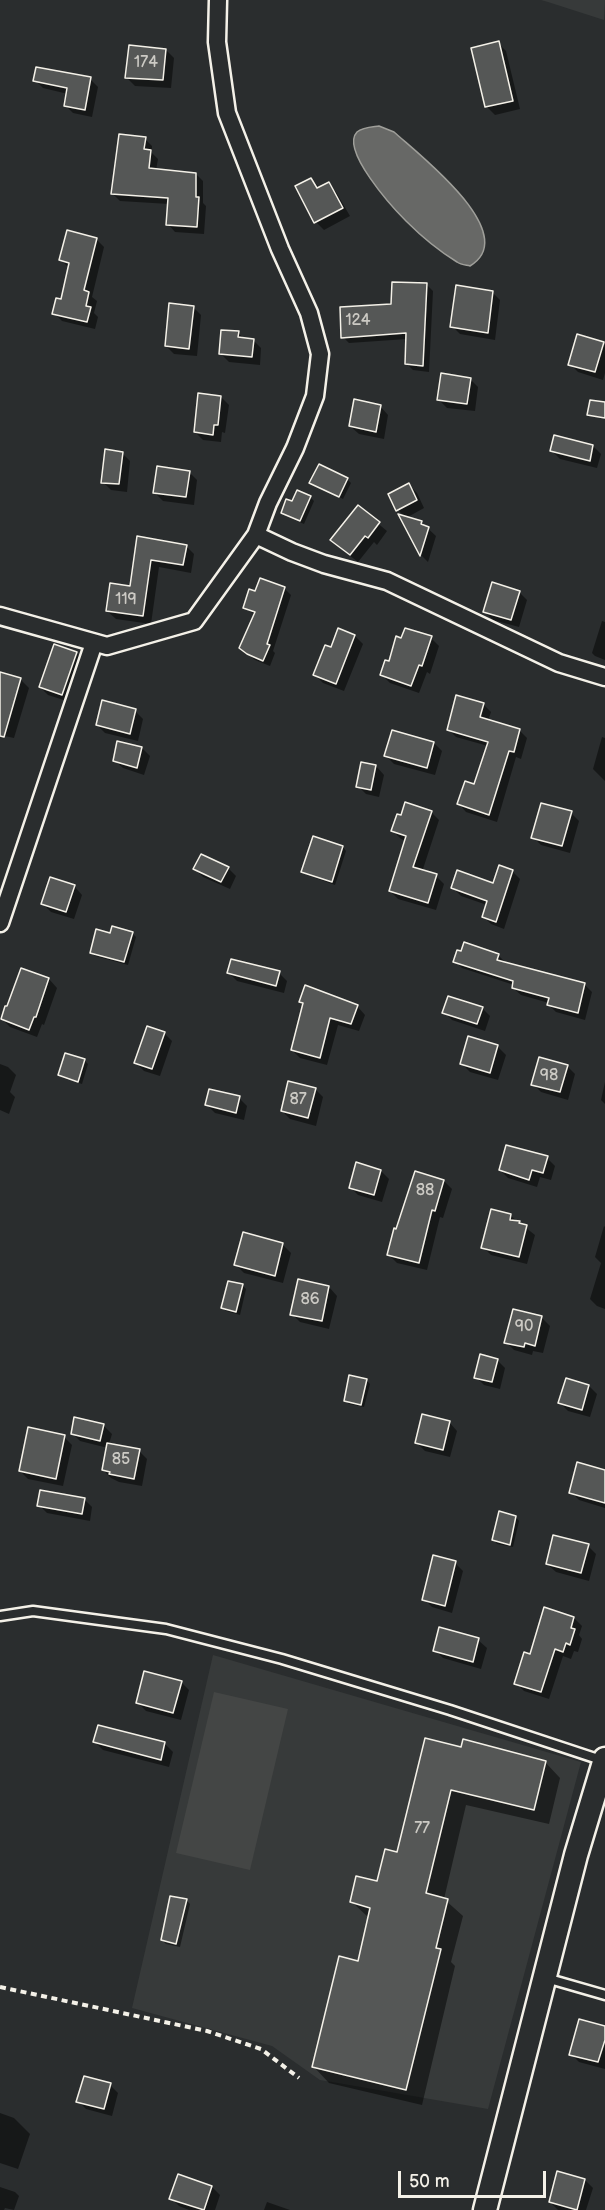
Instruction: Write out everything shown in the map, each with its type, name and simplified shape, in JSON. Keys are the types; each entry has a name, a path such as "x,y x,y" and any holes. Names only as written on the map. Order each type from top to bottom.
{"street":[{"path":"0,616 107,646 194,621 256,535 268,503 295,448 315,396 320,354 309,313 280,249 227,113 218,42 218,0"},
{"path":"256,535 324,564 387,581 559,663 605,677"},
{"path":"0,923 94,642"},
{"path":"485,2210 576,1855 605,1760"}],"lane":[{"path":"0,1616 33,1611 166,1629 293,1663 605,1760"},
{"path":"546,1978 605,1995"}],"path":[{"path":"0,1987 207,2031 261,2049 298,2078"}],"shaded area":[{"path":"541,0 605,0 604,20 548,2"},
{"path":"379,126 394,132 443,176 476,215 484,235 483,252 470,266 459,263 424,238 399,214 370,178 356,152 354,140 359,130"},
{"path":"213,1655 581,1762 488,2109 320,2080 272,2046 132,2008"},
{"path":"214,1692 288,1709 250,1870 176,1853"}],"building":[{"path":"499,41 513,101 485,107 471,48"},
{"path":"129,45 166,49 163,80 125,78"},
{"path":"36,67 91,77 85,110 64,106 67,88 33,81"},
{"path":"119,134 146,137 144,149 151,150 149,168 196,173 196,197 199,197 197,227 166,225 168,198 111,194"},
{"path":"311,178 317,188 329,182 343,208 314,223 295,186"},
{"path":"67,230 97,238 84,290 89,292 86,306 91,307 87,322 52,314 56,298 61,299 69,263 59,260"},
{"path":"392,282 427,283 423,366 405,364 406,333 341,338 340,307 391,304"},
{"path":"456,285 493,291 488,333 450,327"},
{"path":"169,303 194,306 189,349 165,346"},
{"path":"221,330 239,331 238,337 254,339 252,357 219,354"},
{"path":"577,334 604,342 595,372 568,365"},
{"path":"441,373 471,378 467,404 437,400"},
{"path":"198,393 221,396 218,425 214,425 213,435 194,432"},
{"path":"354,399 381,405 376,432 349,426"},
{"path":"590,400 605,402 605,418 587,415"},
{"path":"554,435 593,445 590,461 550,451"},
{"path":"105,449 123,452 119,484 101,483"},
{"path":"319,464 348,478 339,497 309,483"},
{"path":"157,466 190,471 186,497 153,493"},
{"path":"409,483 417,500 396,511 388,494"},
{"path":"297,490 311,496 300,521 281,513 286,499 292,501"},
{"path":"358,505 380,522 368,538 365,536 350,555 330,540"},
{"path":"398,514 422,521 421,524 429,527 420,556"},
{"path":"137,536 187,545 183,565 151,560 143,616 106,611 110,583 130,586"},
{"path":"260,578 285,587 267,644 270,645 263,661 239,648 255,612 243,608 249,589 255,591"},
{"path":"492,582 520,591 511,620 483,612"},
{"path":"338,628 355,635 336,684 313,675 325,645 331,647"},
{"path":"405,628 432,636 422,666 419,665 411,686 380,675 385,660 389,661 396,636 401,638"},
{"path":"54,644 77,652 62,695 39,687"},
{"path":"0,672 21,678 4,737 0,736"},
{"path":"456,695 484,703 480,717 520,729 514,752 509,751 489,815 457,804 465,781 474,784 488,742 447,730"},
{"path":"102,700 136,709 130,734 96,725"},
{"path":"392,730 434,742 427,768 384,756"},
{"path":"117,741 142,747 137,768 113,761"},
{"path":"361,762 376,765 371,790 356,787"},
{"path":"405,802 432,811 413,867 437,874 428,903 389,891 406,836 391,831 397,814 401,815"},
{"path":"541,803 572,811 562,846 531,838"},
{"path":"313,836 343,846 332,882 301,872"},
{"path":"201,854 229,867 221,882 193,869"},
{"path":"499,865 513,870 496,922 482,917 487,901 451,888 457,870 493,883"},
{"path":"50,877 75,885 66,912 41,904"},
{"path":"112,926 133,932 124,962 90,953 96,929 110,933"},
{"path":"464,942 499,954 497,960 585,983 578,1013 547,1005 549,998 512,988 513,981 453,962 457,950 461,951"},
{"path":"231,959 280,971 276,986 227,973"},
{"path":"21,968 49,978 36,1017 29,1030 1,1019"},
{"path":"305,985 358,1005 351,1024 330,1018 320,1058 291,1050 303,1003 299,1002"},
{"path":"448,996 483,1007 477,1024 442,1013"},
{"path":"147,1026 165,1032 152,1069 134,1063"},
{"path":"468,1036 498,1045 490,1073 460,1064"},
{"path":"65,1053 85,1059 78,1082 58,1075"},
{"path":"539,1057 568,1065 560,1092 531,1085"},
{"path":"288,1081 316,1088 308,1118 281,1111"},
{"path":"209,1089 240,1096 236,1113 205,1105"},
{"path":"506,1145 548,1156 543,1173 532,1170 529,1180 499,1170"},
{"path":"356,1162 381,1170 374,1195 349,1188"},
{"path":"415,1171 444,1180 435,1211 432,1210 419,1263 387,1255 394,1228 396,1229"},
{"path":"491,1209 511,1214 510,1220 520,1221 519,1223 527,1225 519,1257 481,1248"},
{"path":"243,1232 283,1243 275,1276 234,1265"},
{"path":"298,1279 329,1286 322,1321 290,1315"},
{"path":"228,1281 243,1284 236,1312 221,1308"},
{"path":"513,1309 542,1316 535,1346 525,1343 524,1347 504,1343"},
{"path":"480,1354 498,1359 492,1382 474,1378"},
{"path":"349,1375 367,1379 361,1405 344,1401"},
{"path":"566,1378 589,1385 582,1410 558,1403"},
{"path":"422,1414 450,1421 443,1450 415,1443"},
{"path":"74,1417 104,1424 100,1441 71,1434"},
{"path":"28,1427 65,1435 56,1479 19,1471"},
{"path":"107,1443 140,1449 134,1479 109,1474 110,1472 102,1470"},
{"path":"577,1462 605,1470 605,1503 569,1493"},
{"path":"40,1490 85,1498 82,1514 37,1506"},
{"path":"499,1511 516,1516 510,1545 492,1540"},
{"path":"553,1535 589,1544 581,1573 546,1564"},
{"path":"433,1555 456,1561 445,1606 422,1600"},
{"path":"544,1607 574,1617 571,1628 575,1629 570,1645 566,1643 563,1652 555,1649 541,1692 514,1684 524,1652 530,1654"},
{"path":"439,1627 479,1638 473,1662 433,1651"},
{"path":"144,1671 182,1681 173,1713 136,1703"},
{"path":"98,1725 165,1742 161,1760 93,1742"},
{"path":"425,1738 461,1747 463,1739 546,1761 534,1810 451,1790 426,1893 448,1899 436,1948 441,1949 406,2090 312,2067 339,1956 358,1961 370,1908 350,1902 356,1876 377,1881 385,1849 397,1852"},
{"path":"170,1896 187,1899 176,1944 161,1940"},
{"path":"579,2019 605,2026 605,2040 598,2062 569,2055"},
{"path":"84,2076 111,2083 104,2109 76,2102"},
{"path":"557,2171 585,2179 577,2210 549,2202"},
{"path":"178,2174 212,2186 204,2210 169,2199"}]}
